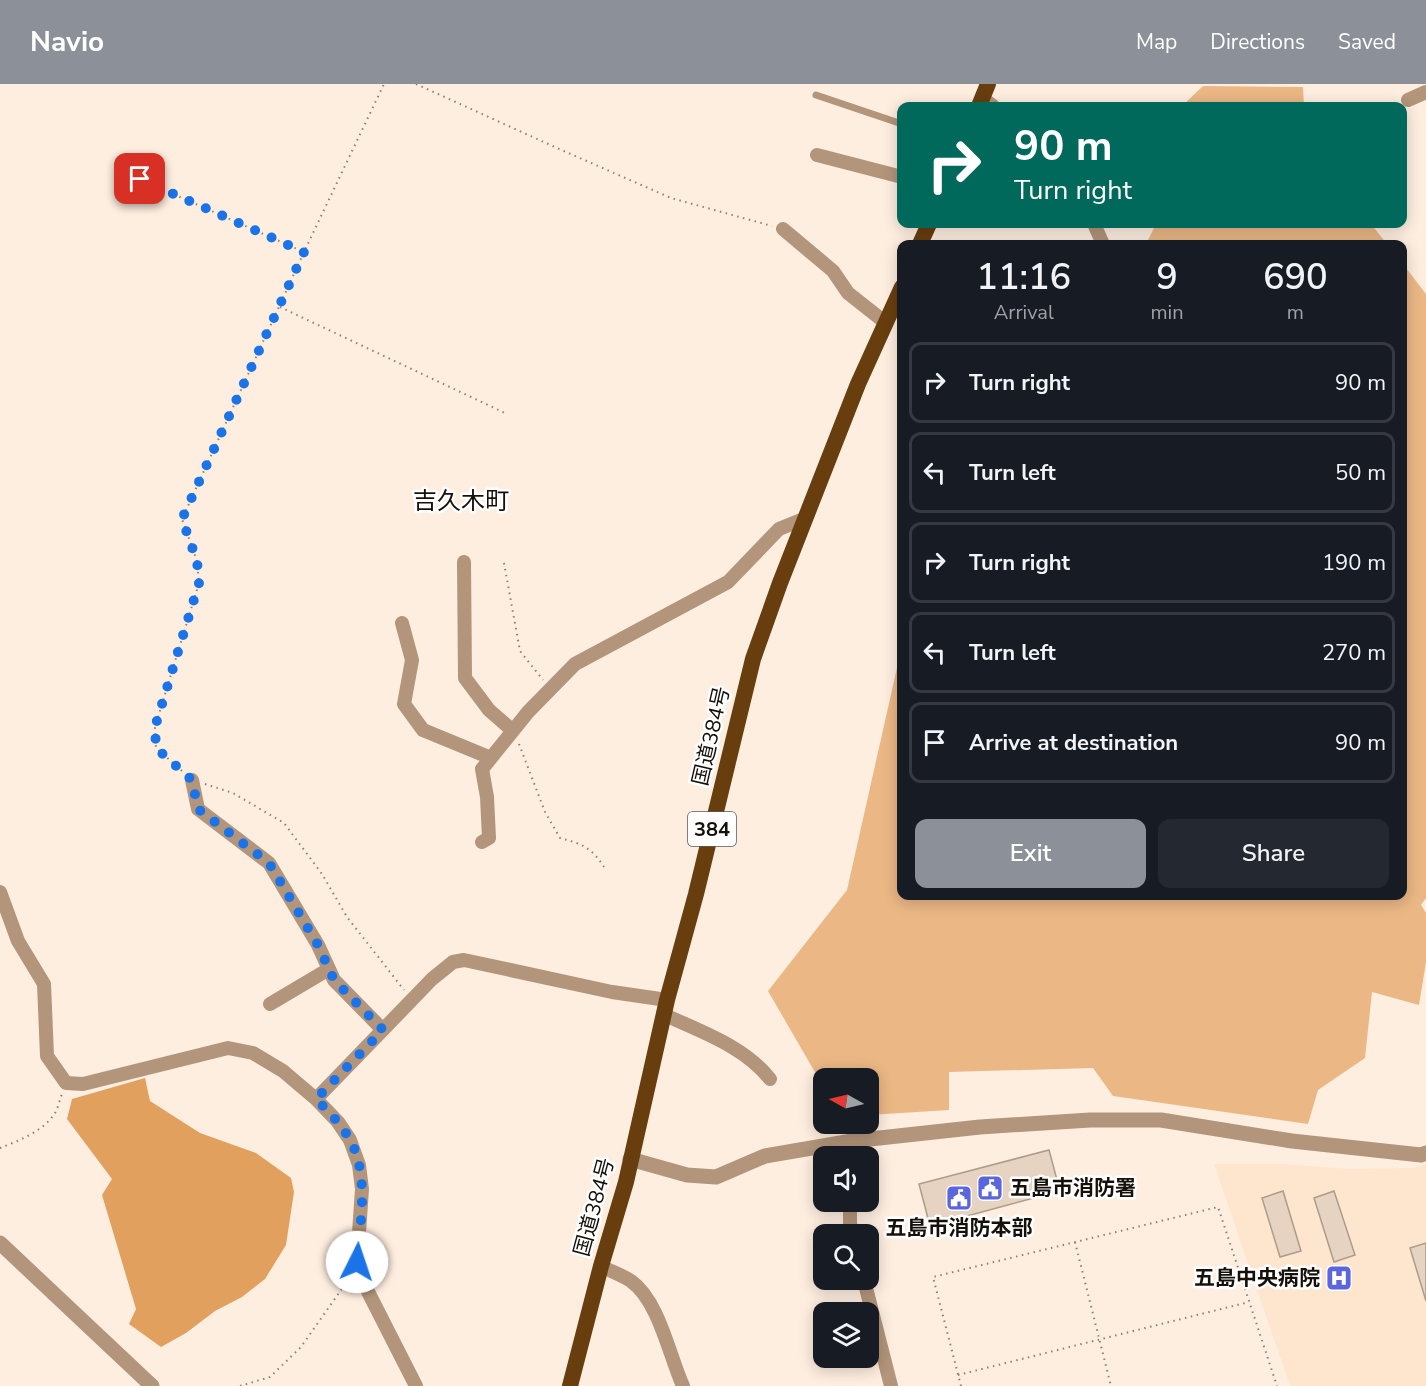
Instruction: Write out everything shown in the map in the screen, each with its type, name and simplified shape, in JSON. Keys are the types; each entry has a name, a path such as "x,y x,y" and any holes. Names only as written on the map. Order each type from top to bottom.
{"highway":[{"name":"国道384号","path":"570,1386 601,1266 626,1182 665,1007 696,894 753,659 858,384 897,298"}],"street":[{"path":"1408,100 1426,92"},
{"path":"817,155 897,176"},
{"path":"783,229 834,271 848,293 886,323"},
{"path":"482,842 489,838 487,797 482,769 513,731 575,664 728,582 779,529 806,518"},
{"path":"464,562 465,678 489,710 513,731"},
{"path":"402,623 412,660 404,704 423,730 491,758"},
{"path":"192,780 198,809 269,863 318,945 334,980 383,1030"},
{"path":"0,892 18,941 44,984 47,1056 66,1083 83,1084 228,1048 253,1053 283,1071 316,1099 338,1122 350,1140 359,1165 362,1189 359,1275 416,1386"},
{"path":"316,1099 432,979 453,962 464,960 612,992 665,1007 732,1046 763,1070 770,1079"},
{"path":"270,1004 329,969"},
{"path":"630,1159 687,1175 716,1177 765,1156 852,1141 980,1127 1090,1120 1161,1120 1292,1140 1421,1155 1426,1153"},
{"path":"852,1141 852,1146"},
{"path":"0,1243 152,1386"},
{"path":"601,1266 630,1280 642,1291 652,1307 683,1386"},
{"path":"867,1290 891,1386"}],"lane":[{"path":"816,95 897,122"}],"path":[{"path":"384,84 304,252 182,519 197,561 199,583 155,727 156,748 192,780 233,793 284,823 322,874 347,917 411,1001"},
{"path":"416,84 671,198 783,229"},
{"path":"119,170 304,252"},
{"path":"280,307 505,413"},
{"path":"504,563 520,651 551,689"},
{"path":"513,731 545,812 560,838 582,844 593,852 604,867"},
{"path":"0,1148 29,1135 48,1122 55,1114 66,1083"},
{"path":"961,1386 933,1277 1218,1207 1277,1386"},
{"path":"1076,1242 1111,1386"},
{"path":"240,1386 270,1377 301,1347 358,1267"},
{"path":"958,1375 1249,1302"}],"shaded area":[{"path":"1203,86 1303,87 1304,102 1186,102"},
{"path":"1154,228 1374,228 1384,240 1148,240"},
{"path":"1407,269 1426,294 1426,898 1421,905 1426,913 1426,962 1419,1005 1372,992 1365,1058 1318,1090 1308,1124 1113,1096 1093,1068 949,1072 949,1110 879,1114 879,1068 813,1069 768,991 847,890 897,668 897,900 1407,900"},
{"path":"145,1078 150,1101 200,1133 256,1153 291,1178 294,1192 286,1245 265,1279 242,1297 215,1311 186,1333 161,1347 129,1324 136,1309 102,1195 112,1179 67,1119 72,1099"},
{"name":"五島中央病院","path":"1214,1164 1284,1164 1350,1169 1414,1168 1426,1164 1426,1386 1290,1386"}],"building":[{"name":"五島市消防署","path":"1049,1150 1060,1191 930,1226 919,1184"},
{"path":"1283,1191 1301,1251 1280,1257 1262,1198"},
{"path":"1334,1191 1355,1255 1334,1262 1314,1198"},
{"path":"1426,1243 1426,1301 1410,1248"}],"place":[{"name":"五島市消防署","path":"990,1188"},
{"name":"五島市消防本部","path":"959,1198"},
{"name":"五島中央病院","path":"1339,1278"}],"district":[{"name":"吉久木町","path":"461,501"}],"route":[{"path":"140,179 304,252 182,519 197,561 199,583 178,658 155,727 156,748 192,780 198,809 269,863 318,945 334,980 383,1030 316,1099 338,1122 350,1140 359,1165 362,1189 357,1262"}]}
